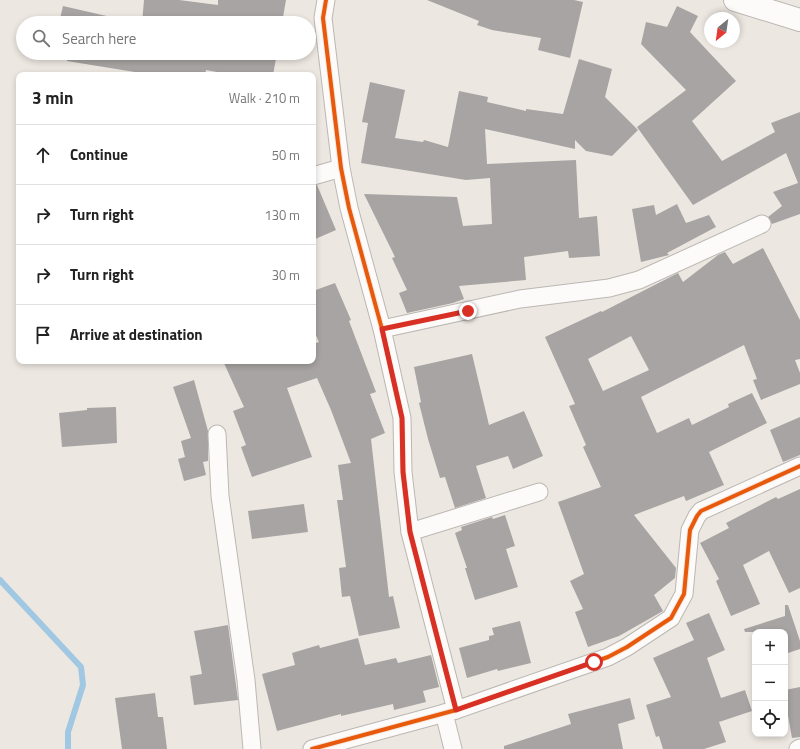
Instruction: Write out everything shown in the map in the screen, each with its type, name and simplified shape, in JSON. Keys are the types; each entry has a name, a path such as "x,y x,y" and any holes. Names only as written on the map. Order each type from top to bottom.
{"main road":[{"path":"734,0 800,20"}],"street":[{"path":"326,0 323,18 341,168 349,208 382,329 402,418 403,472 410,532 450,711 453,749"},
{"path":"316,175 341,168"},
{"path":"382,329 520,298 591,291 639,280 762,224"},
{"path":"217,434 220,496 246,680 252,749"},
{"path":"312,749 450,711 608,657 671,618 684,594 690,530 697,516 707,508 800,466"},
{"path":"410,532 539,492"}],"building":[{"path":"144,0 179,0 218,5 218,0 286,0 283,16 143,16"},
{"path":"427,0 574,0 583,2 570,58 538,50 541,38 492,30 477,25 479,21"},
{"path":"63,6 107,16 61,16"},
{"path":"677,6 698,16 690,32 736,81 692,121 722,161 775,132 771,123 800,112 800,214 772,224 768,217 782,206 773,192 798,183 786,153 693,205 637,127 686,90 641,44 646,22 667,27"},
{"path":"579,59 612,69 605,97 638,130 612,156 586,151 575,140 575,149 485,129 487,164 576,160 579,218 597,216 600,256 569,258 568,251 524,257 526,280 459,286 464,299 453,303 407,313 399,293 407,290 392,258 395,257 364,194 457,197 463,226 492,224 490,178 466,180 361,163 368,123 362,122 370,82 405,90 395,138 423,142 424,140 448,147 459,91 488,97 487,102 526,111 526,109 563,114"},
{"path":"276,60 274,72 217,72 206,70 206,72 135,72 67,61"},
{"path":"316,185 336,230 316,239"},
{"path":"677,204 686,223 709,215 716,227 667,253 669,255 641,262 632,209 654,205 656,215"},
{"path":"763,248 800,320 800,359 795,360 800,373 800,384 761,400 753,380 757,379 744,345 641,397 657,433 689,418 692,425 729,407 728,404 752,393 767,423 709,452 724,485 686,501 684,496 634,515 676,568 675,578 654,595 663,611 619,636 588,647 575,612 583,609 570,581 584,574 558,502 601,487 583,447 586,445 569,406 575,404 545,337 601,311 602,312 678,273 683,282 718,255 725,252 733,264","holes":["631,336 649,370 603,391 588,359"]},
{"path":"335,283 351,320 349,321 376,392 370,394 385,433 371,439 389,597 393,596 400,628 359,636 350,596 342,597 339,568 346,567 337,500 343,500 338,465 351,463 317,378 287,388 312,457 252,477 241,447 246,445 233,411 244,407 224,364 316,364 316,343 319,342 316,336 316,290"},
{"path":"472,354 489,425 524,411 543,456 513,469 508,456 476,466 486,498 455,508 445,477 440,478 428,439 419,403 421,402 414,367"},
{"path":"194,380 208,431 208,461 203,462 206,475 184,481 178,459 185,457 181,441 191,438 173,387"},
{"path":"116,407 117,443 62,447 59,413 87,410 87,408"},
{"path":"800,417 800,455 783,462 770,430"},
{"path":"800,489 800,588 789,593 769,551 743,565 760,604 731,616 716,581 719,579 700,543 729,528 726,523 776,497 778,499"},
{"path":"304,504 308,532 252,539 248,511"},
{"path":"505,515 515,546 506,549 518,587 475,600 465,568 467,568 455,533 462,530 461,527 492,517 493,519"},
{"path":"785,605 788,605 800,641 800,649 788,653 788,629 752,629 752,632 745,632 744,629 785,616"},
{"path":"709,613 725,650 707,658 721,698 745,690 752,711 719,722 726,742 704,749 663,749 659,736 656,737 646,705 671,697 653,658 694,640 686,623"},
{"path":"520,621 531,663 498,671 497,669 467,678 459,648 489,640 489,636 494,635 492,628"},
{"path":"228,625 238,700 194,705 190,676 202,674 194,631"},
{"path":"358,638 365,665 396,658 398,663 431,655 439,687 423,691 426,702 394,710 393,704 341,716 341,714 277,731 262,674 295,665 292,653 319,645 320,648"},
{"path":"800,687 800,737 792,738 788,716 788,689"},
{"path":"155,693 158,717 163,717 167,749 122,749 115,698"},
{"path":"630,698 635,719 618,724 623,749 504,749 504,746 571,724 568,714"}],"waterway":[{"path":"0,580 81,667 83,685 68,732 68,749"}],"cycle path":[{"path":"326,0 323,18 341,168 349,208 382,329 402,418 403,472 410,532 456,710"},
{"path":"312,749 456,710 608,657 627,647 671,618 684,594 690,530 701,511 800,466"}],"route":[{"path":"468,311 382,329 402,418 403,472 410,532 456,710 594,662"}]}
